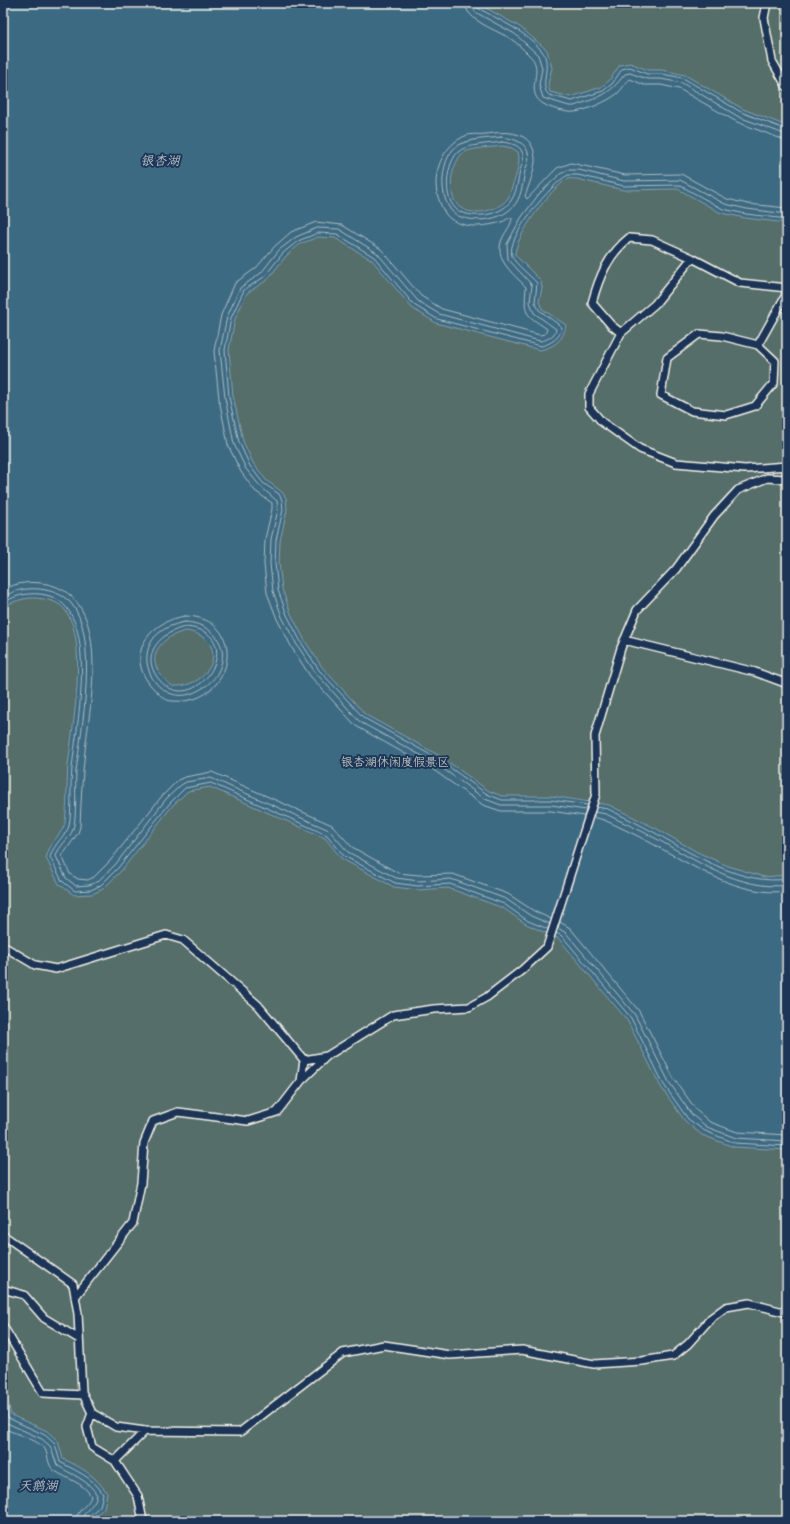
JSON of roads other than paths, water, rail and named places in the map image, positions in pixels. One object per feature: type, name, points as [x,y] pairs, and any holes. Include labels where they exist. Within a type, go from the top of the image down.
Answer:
[{"type":"lane","points":[[763,3],[764,18],[772,61],[787,87]]},
{"type":"lane","points":[[764,18],[767,3]]},
{"type":"lane","points":[[621,333],[611,325],[592,303],[598,282],[615,249],[629,238],[652,240],[692,258],[740,283],[787,288]]},
{"type":"lane","points":[[692,258],[655,304],[621,333],[589,394],[589,407],[602,422],[640,449],[676,463],[745,469],[787,466]]},
{"type":"lane","points":[[758,345],[787,293]]},
{"type":"lane","points":[[699,334],[722,336],[758,345],[775,361],[774,383],[755,406],[726,415],[692,411],[661,394],[667,358],[699,334]]},
{"type":"lane","points":[[75,1297],[133,1224],[141,1183],[144,1143],[152,1121],[178,1112],[248,1121],[277,1112],[300,1081],[326,1056],[393,1015],[434,1008],[469,1007],[488,997],[522,970],[547,947],[596,794],[595,736],[624,640],[637,610],[676,569],[714,516],[738,490],[767,478],[787,479]]},
{"type":"lane","points":[[624,640],[756,672],[785,684],[787,687]]},
{"type":"lane","points":[[3,946],[35,965],[56,969],[166,935],[182,940],[258,1005],[304,1060]]},
{"type":"lane","points":[[304,1060],[326,1056]]},
{"type":"lane","points":[[300,1081],[304,1060]]},
{"type":"lane","points":[[3,1235],[73,1284],[84,1395],[92,1412],[116,1427],[145,1431],[240,1432],[344,1353],[384,1345],[450,1355],[522,1350],[594,1364],[642,1361],[673,1356],[688,1344],[711,1318],[726,1307],[749,1303],[787,1313]]},
{"type":"lane","points":[[3,1289],[24,1295],[44,1318],[79,1339]]},
{"type":"lane","points":[[3,1326],[43,1393],[84,1395]]},
{"type":"lane","points":[[92,1412],[87,1427],[92,1447],[115,1461],[138,1496],[143,1521]]},
{"type":"lane","points":[[115,1461],[145,1431]]},
{"type":"water","name":"银杏湖","points":[[3,3],[477,3],[520,27],[547,50],[552,68],[548,84],[550,92],[571,97],[601,87],[609,81],[620,65],[630,63],[648,70],[662,70],[685,75],[743,109],[787,126],[787,223],[745,218],[721,213],[678,189],[623,190],[577,179],[568,179],[561,184],[544,202],[527,225],[515,255],[541,281],[542,288],[539,302],[542,309],[566,325],[561,339],[550,347],[540,350],[436,323],[412,308],[372,260],[335,238],[318,237],[300,244],[286,256],[267,280],[247,293],[235,319],[229,350],[233,396],[243,441],[253,463],[266,480],[282,492],[286,498],[287,510],[280,541],[279,563],[282,589],[291,614],[305,641],[322,667],[366,715],[440,756],[489,791],[502,796],[551,796],[609,805],[657,829],[697,852],[728,866],[764,877],[787,875],[787,1150],[734,1147],[702,1135],[685,1121],[661,1087],[627,1020],[559,939],[526,924],[503,908],[448,888],[418,890],[394,887],[342,859],[325,838],[210,787],[188,791],[173,805],[121,871],[103,889],[92,894],[74,895],[59,884],[46,858],[52,843],[64,826],[66,816],[68,766],[75,708],[78,663],[76,642],[72,624],[65,610],[58,604],[49,600],[27,598],[3,607]],"holes":[[[502,146],[512,148],[518,152],[519,156],[516,174],[508,198],[499,206],[486,211],[473,212],[466,211],[461,208],[455,201],[451,186],[453,171],[460,157],[467,151]],[[186,631],[200,635],[209,643],[213,652],[212,662],[207,672],[198,680],[186,685],[172,686],[162,676],[156,667],[156,653],[164,641],[178,633]]]},
{"type":"water","name":"天鹅湖","points":[[3,1380],[11,1415],[47,1431],[58,1441],[63,1459],[88,1473],[103,1487],[107,1493],[104,1508],[89,1521],[14,1519],[3,1521]]},
{"type":"park label","name":"银杏湖休闲度假景区","points":[[395,762]]}]
